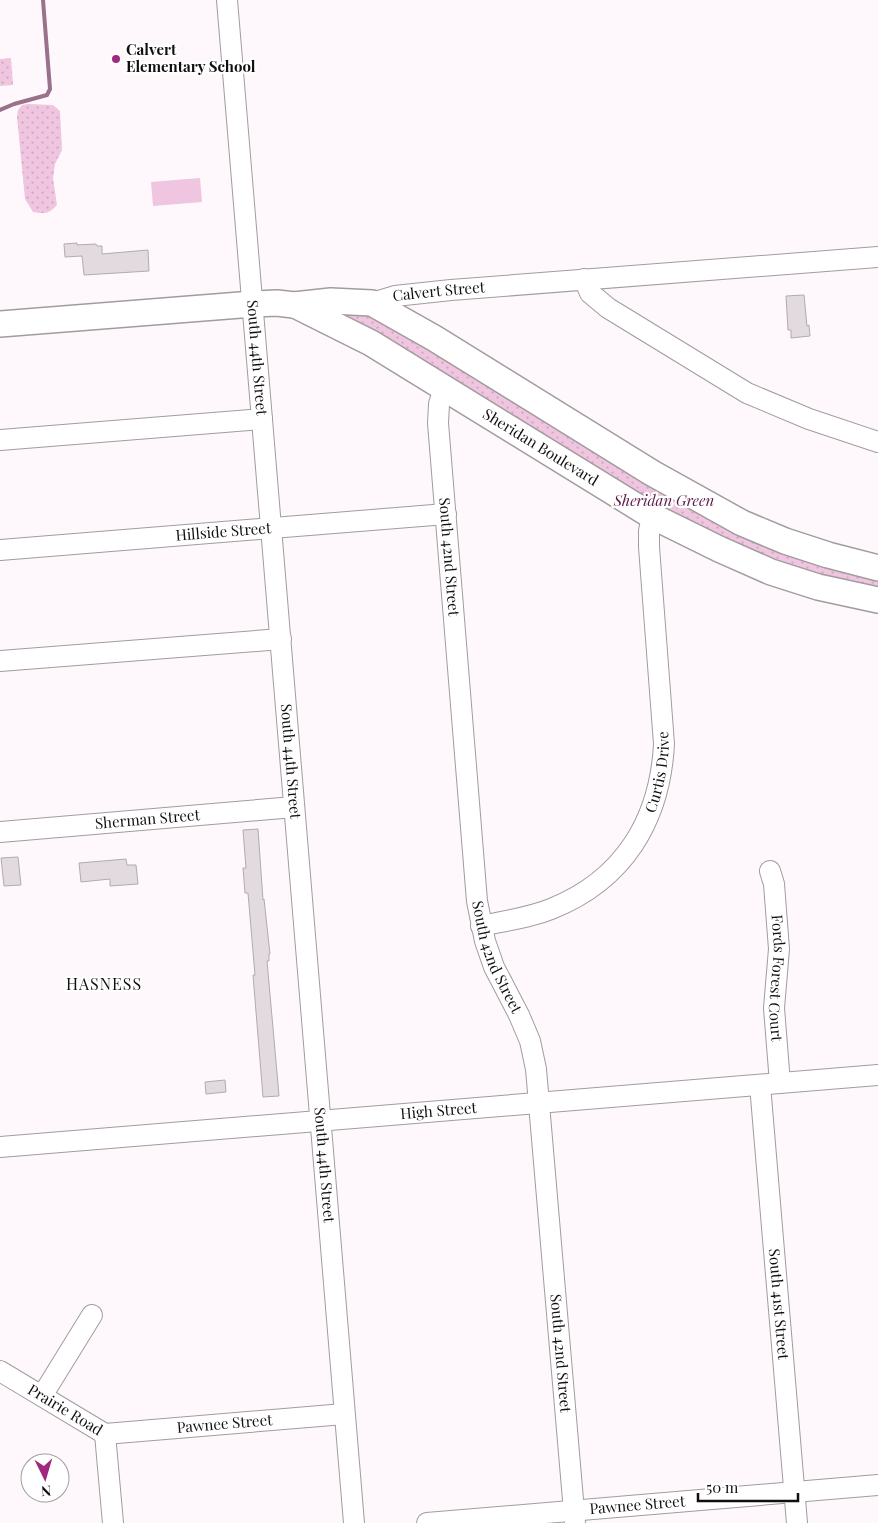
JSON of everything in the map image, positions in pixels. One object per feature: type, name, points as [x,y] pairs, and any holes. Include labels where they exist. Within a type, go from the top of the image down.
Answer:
[{"type":"main road","name":"Calvert Street","points":[[0,324],[253,304],[294,305],[332,301],[372,303]]},
{"type":"main road","points":[[372,303],[434,338],[652,472],[742,523],[785,541],[878,568]]},
{"type":"main road","name":"Sheridan Boulevard","points":[[294,305],[371,343],[652,516],[771,572],[818,587],[878,600]]},
{"type":"street","name":"South 44th Street","points":[[227,0],[354,1523]]},
{"type":"street","name":"Calvert Street","points":[[372,303],[395,296],[584,279],[878,257]]},
{"type":"street","points":[[584,279],[590,293],[608,308],[747,393],[809,419],[878,442]]},
{"type":"street","name":"South 42nd Street","points":[[444,388],[439,404],[438,424],[477,901],[481,926],[494,968],[519,1015],[530,1041],[536,1069],[575,1517]]},
{"type":"street","points":[[0,440],[262,419]]},
{"type":"street","name":"Hillside Street","points":[[0,550],[446,514]]},
{"type":"street","name":"Curtis Drive","points":[[481,926],[551,910],[593,887],[624,857],[650,816],[663,766],[664,744],[649,532],[652,516]]},
{"type":"street","points":[[0,661],[281,639]]},
{"type":"street","name":"Sherman Street","points":[[0,832],[294,807]]},
{"type":"street","name":"Fords Forest Court","points":[[770,871],[774,884],[779,949],[770,1084]]},
{"type":"street","name":"High Street","points":[[0,1147],[878,1075]]},
{"type":"street","name":"South 41st Street","points":[[770,1084],[797,1523]]},
{"type":"street","points":[[42,1396],[92,1315]]},
{"type":"street","name":"Prairie Road","points":[[0,1371],[105,1434],[113,1523]]},
{"type":"street","name":"Pawnee Street","points":[[105,1434],[344,1414]]},
{"type":"street","name":"Pawnee Street","points":[[427,1523],[575,1517],[794,1492],[878,1485]]},
{"type":"green space","points":[[11,58],[13,85],[0,86],[0,59]]},
{"type":"green space","points":[[22,105],[53,105],[60,111],[62,150],[55,164],[53,178],[57,205],[46,213],[33,212],[25,199],[17,117],[18,110]]},
{"type":"green space","points":[[200,178],[202,202],[153,206],[151,182]]},
{"type":"green space","name":"Sheridan Green","points":[[331,301],[355,302],[652,473],[878,568],[878,600],[771,572],[349,332]]},
{"type":"building","points":[[77,243],[77,245],[96,244],[97,246],[102,246],[102,254],[148,250],[149,271],[84,275],[82,256],[65,257],[64,244]]},
{"type":"building","points":[[804,295],[807,326],[809,325],[810,336],[791,338],[791,330],[788,330],[786,296]]},
{"type":"building","points":[[258,829],[263,900],[270,954],[269,961],[267,961],[279,1096],[263,1097],[248,893],[245,893],[243,868],[246,868],[243,830]]},
{"type":"building","points":[[18,857],[21,885],[4,886],[1,858]]},
{"type":"building","points":[[126,859],[127,865],[136,865],[138,884],[110,886],[110,879],[81,882],[79,863]]},
{"type":"building","points":[[225,1080],[226,1092],[206,1094],[205,1082]]},
{"type":"waterway","points":[[0,110],[47,95],[50,89],[43,0]]},
{"type":"place","name":"Calvert Elementary School","points":[[116,59]]},
{"type":"district","name":"HASNESS","points":[[104,984]]}]
